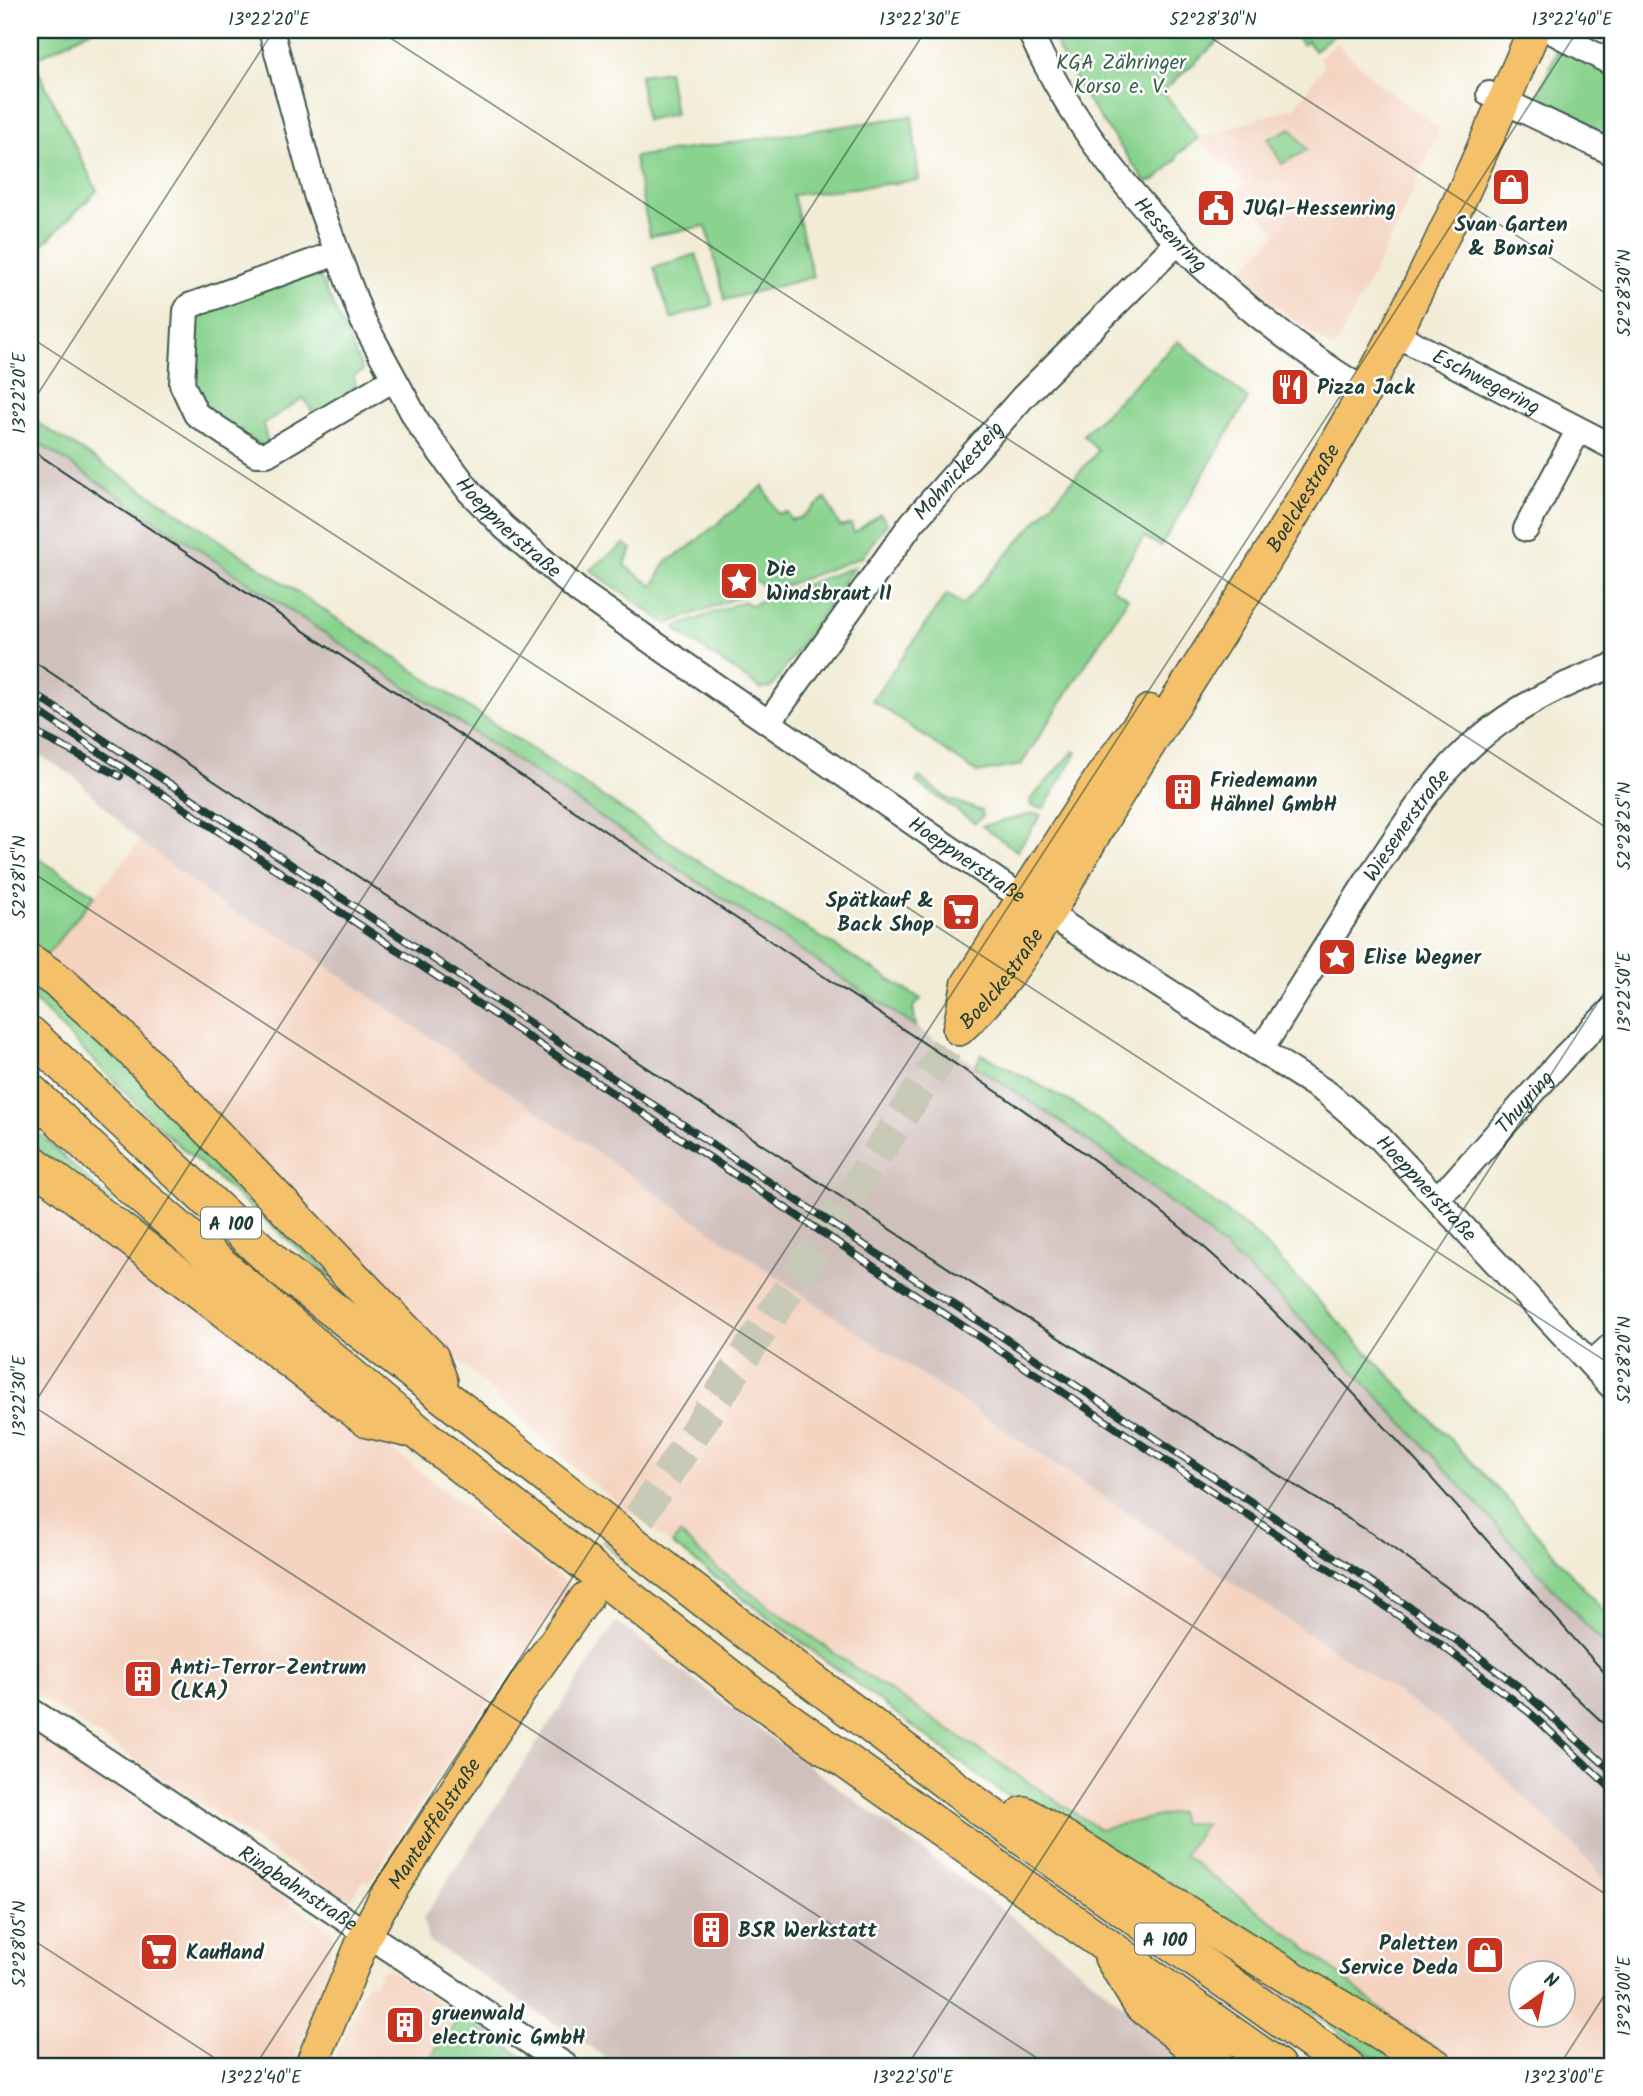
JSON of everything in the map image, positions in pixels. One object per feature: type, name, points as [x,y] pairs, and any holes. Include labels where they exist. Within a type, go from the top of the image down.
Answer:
[{"type":"highway","points":[[30,962],[83,1002],[432,1358],[445,1395]]},
{"type":"highway","name":"A 100","points":[[30,1034],[281,1269],[715,1608],[985,1811],[1346,2066]]},
{"type":"highway","name":"A 100","points":[[30,1091],[132,1188],[418,1432],[751,1694],[1277,2066]]},
{"type":"highway","points":[[30,1161],[368,1420],[418,1432]]},
{"type":"highway","points":[[985,1811],[1025,1815],[1435,2066]]},
{"type":"highway","points":[[1105,1945],[1140,2003],[1217,2066]]},
{"type":"main road","name":"Boelckestraße","points":[[1035,905],[1102,776],[1184,659],[1270,520],[1357,386],[1395,334],[1497,97],[1514,30]]},
{"type":"main road","name":"Boelckestraße","points":[[1357,386],[1443,199],[1534,30]]},
{"type":"main road","name":"Manteuffelstraße","points":[[312,2066],[366,1934],[396,1881],[471,1765],[586,1598]]},
{"type":"street","name":"Hoeppnerstraße","points":[[271,30],[308,169],[363,321],[419,424],[451,468],[503,527],[580,592],[1035,905],[1327,1093],[1380,1138],[1613,1388]]},
{"type":"street","name":"Hessenring","points":[[1029,30],[1058,85],[1117,173],[1178,242],[1254,312],[1357,386]]},
{"type":"street","points":[[1549,30],[1613,64]]},
{"type":"street","points":[[1497,97],[1613,153]]},
{"type":"street","name":"Mohnickesteig","points":[[769,722],[912,523],[1023,397],[1178,242]]},
{"type":"street","points":[[337,253],[189,306],[186,312],[182,384],[196,414],[256,454],[267,454],[394,379]]},
{"type":"street","name":"Eschwegering","points":[[1395,334],[1613,447]]},
{"type":"street","points":[[1526,529],[1578,431]]},
{"type":"street","name":"Wiesenerstraße","points":[[1261,1049],[1404,825],[1449,766],[1490,730],[1527,705],[1575,679],[1613,666]]},
{"type":"street","name":"Thuyring","points":[[1436,1197],[1454,1183],[1565,1056],[1613,1008]]},
{"type":"street","points":[[1591,1364],[1613,1344]]},
{"type":"street","name":"Ringbahnstraße","points":[[30,1710],[566,2066]]},
{"type":"shaded area","points":[[1336,42],[1376,81],[1440,129],[1396,228],[1334,350],[1236,276],[1277,233],[1237,192],[1245,184],[1198,138],[1294,107],[1324,66],[1319,57]]},
{"type":"shaded area","points":[[30,437],[946,1047],[1061,1119],[1141,1178],[1223,1246],[1310,1328],[1397,1417],[1613,1654],[1613,1889],[1577,1849],[1486,1760],[1431,1715],[854,1330],[289,940],[221,905],[140,841],[72,775],[30,749]]},
{"type":"shaded area","points":[[140,841],[221,905],[289,940],[854,1330],[1431,1715],[1486,1760],[1577,1849],[1613,1889],[1613,2066],[1460,2066],[1087,1847],[984,1780],[815,1656],[582,1475],[422,1326],[46,956]]},
{"type":"shaded area","points":[[30,1173],[572,1588],[484,1708],[370,1882],[364,1879],[351,1899],[331,1891],[30,1690]]},
{"type":"shaded area","points":[[616,1622],[1045,1942],[1200,2066],[619,2066],[428,1940],[423,1918]]},
{"type":"shaded area","name":"Kaufland","points":[[30,1729],[331,1930],[334,1940],[327,1961],[333,1964],[292,2066],[30,2066]]},
{"type":"shaded area","points":[[388,1969],[461,2016],[424,2066],[331,2066],[367,1982],[373,1985],[381,1971]]},
{"type":"green space","points":[[30,30],[92,30],[33,60],[97,191],[30,257]]},
{"type":"green space","name":"KGA Zähringer Korso e. V.","points":[[1048,30],[1231,30],[1163,91],[1198,138],[1177,155],[1177,159],[1157,179],[1146,182],[1082,93]]},
{"type":"green space","points":[[1291,30],[1339,30],[1314,51],[1308,41],[1303,45]]},
{"type":"green space","points":[[1560,44],[1613,71],[1613,147],[1534,105]]},
{"type":"green space","points":[[668,71],[675,114],[646,120],[640,75]]},
{"type":"green space","points":[[912,116],[919,180],[793,195],[813,277],[725,300],[706,226],[650,236],[634,157]]},
{"type":"green space","points":[[1291,128],[1307,150],[1282,164],[1268,139]]},
{"type":"green space","points":[[696,254],[713,305],[671,319],[654,268]]},
{"type":"green space","points":[[316,268],[363,371],[354,376],[357,393],[315,417],[304,398],[263,424],[268,444],[264,446],[203,412],[187,383],[194,316]]},
{"type":"green space","points":[[1178,341],[1248,399],[1161,546],[1144,537],[1111,587],[1128,598],[1021,765],[977,773],[872,700],[947,594],[963,605],[1098,451],[1083,435]]},
{"type":"green space","points":[[30,418],[167,505],[715,872],[921,999],[913,1007],[916,1027],[30,437]]},
{"type":"green space","points":[[763,486],[778,514],[787,512],[791,520],[800,518],[826,498],[840,527],[851,524],[854,533],[880,514],[887,523],[862,557],[771,591],[743,572],[730,591],[739,597],[667,624],[590,570],[624,544],[632,549],[624,565],[653,586],[666,562],[689,547]]},
{"type":"green space","points":[[854,567],[772,687],[761,689],[676,630],[676,627],[744,601],[750,605]]},
{"type":"green space","points":[[1074,751],[1077,753],[1044,808],[1031,806],[1030,800]]},
{"type":"green space","points":[[919,777],[948,799],[982,811],[983,816],[975,823],[916,782]]},
{"type":"green space","points":[[1036,813],[1041,815],[1017,851],[982,826]]},
{"type":"green space","points":[[30,853],[95,895],[46,956],[30,946]]},
{"type":"green space","points":[[30,980],[73,1012],[351,1295],[165,1133],[30,996]]},
{"type":"green space","points":[[982,1054],[1069,1101],[1141,1149],[1253,1232],[1505,1497],[1613,1622],[1613,1654],[1423,1444],[1274,1293],[1193,1221],[1133,1173],[975,1066]]},
{"type":"green space","points":[[30,1125],[115,1205],[30,1145]]},
{"type":"green space","points":[[680,1534],[718,1569],[851,1665],[1099,1829],[1178,1812],[1181,1823],[1205,1824],[1184,1855],[1302,1944],[1399,2024],[1463,2066],[1087,1847],[984,1780],[672,1544]]},
{"type":"green space","points":[[1273,1984],[1414,2066],[1385,2066]]},
{"type":"green space","points":[[461,2016],[537,2066],[424,2066]]},
{"type":"tunnel","points":[[587,1597],[959,1029]]},
{"type":"tram line","points":[[30,449],[996,1091],[1149,1201],[1235,1275],[1334,1372],[1613,1682]]},
{"type":"tram line","points":[[30,659],[974,1285],[1376,1536],[1473,1606],[1520,1645],[1613,1732]]},
{"type":"railway","points":[[30,691],[1432,1622],[1519,1687],[1613,1772]]},
{"type":"railway","points":[[30,706],[1431,1637],[1529,1712],[1613,1790]]},
{"type":"railway","points":[[30,730],[120,776]]},
{"type":"place","name":"Svan Garten & Bonsai","points":[[1511,187]]},
{"type":"place","name":"JUGI-Hessenring","points":[[1216,208]]},
{"type":"place","name":"Pizza Jack","points":[[1290,387]]},
{"type":"place","name":"Die Windsbraut II","points":[[739,581]]},
{"type":"place","name":"Friedemann Hähnel GmbH","points":[[1183,792]]},
{"type":"place","name":"Spätkauf & Back Shop","points":[[961,912]]},
{"type":"place","name":"Elise Wegner","points":[[1337,957]]},
{"type":"place","name":"Anti-Terror-Zentrum (LKA)","points":[[143,1679]]},
{"type":"place","name":"BSR Werkstatt","points":[[711,1930]]},
{"type":"place","name":"Kaufland","points":[[159,1952]]},
{"type":"place","name":"Paletten Service Deda","points":[[1485,1955]]},
{"type":"place","name":"gruenwald electronic GmbH","points":[[405,2025]]}]
